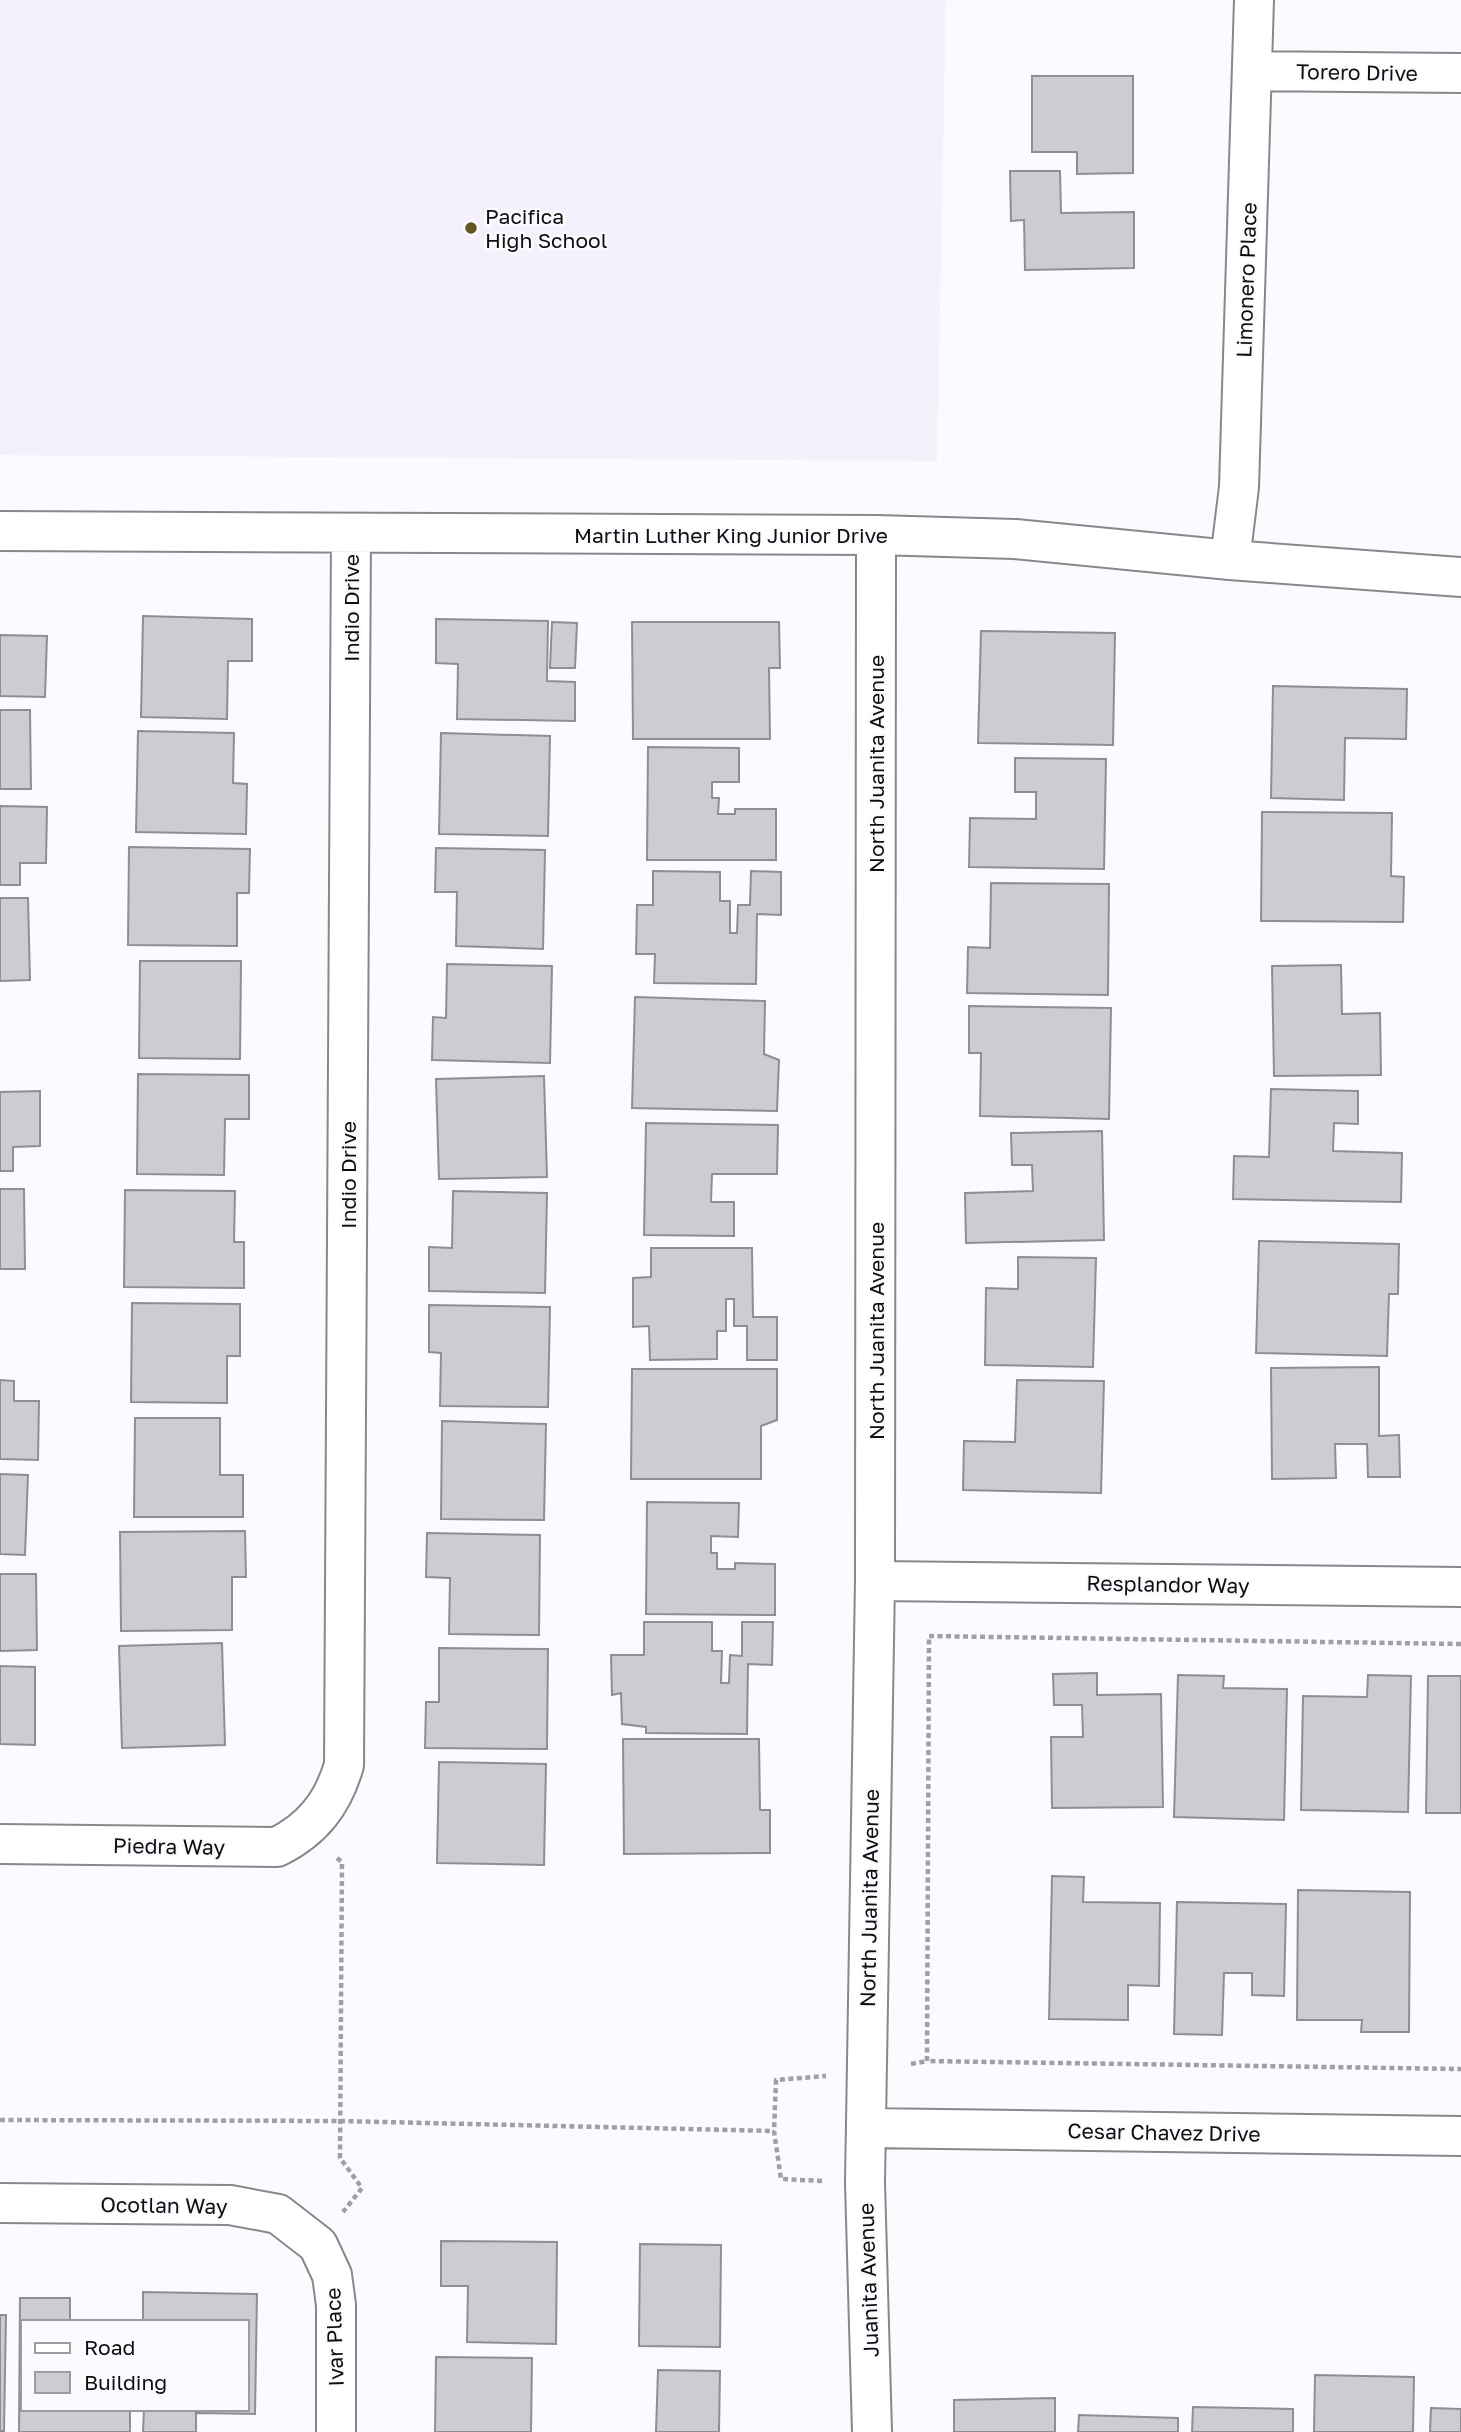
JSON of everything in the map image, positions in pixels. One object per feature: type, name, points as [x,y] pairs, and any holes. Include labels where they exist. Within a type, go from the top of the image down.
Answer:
[{"type":"street","name":"Limonero Place","points":[[1230,560],[1239,487],[1254,71],[1254,0]]},
{"type":"street","name":"Torero Drive","points":[[1254,71],[1461,73]]},
{"type":"street","name":"Martin Luther King Junior Drive","points":[[0,531],[1015,538],[1230,560],[1461,577]]},
{"type":"street","name":"Indio Drive","points":[[315,1820],[338,1785],[344,1765],[345,1734],[351,535]]},
{"type":"street","name":"North Juanita Avenue","points":[[867,2127],[875,1581],[876,535]]},
{"type":"street","name":"Resplandor Way","points":[[875,1581],[1461,1587]]},
{"type":"street","name":"Piedra Way","points":[[0,1844],[277,1847],[298,1837],[315,1820]]},
{"type":"street","name":"Cesar Chavez Drive","points":[[867,2127],[1461,2136]]},
{"type":"street","name":"Juanita Avenue","points":[[867,2127],[865,2183],[872,2432]]},
{"type":"street","name":"Ocotlan Way","points":[[0,2203],[230,2204],[278,2214],[318,2245]]},
{"type":"street","name":"Ivar Place","points":[[318,2245],[332,2275],[336,2305],[336,2432]]},
{"type":"path","points":[[1461,1644],[929,1636],[927,2047],[927,2061],[1461,2069]]},
{"type":"path","points":[[315,1820],[342,1863],[340,2158],[362,2188],[318,2245]]},
{"type":"path","points":[[865,2183],[781,2179],[774,2131],[776,2080],[866,2073]]},
{"type":"path","points":[[0,2120],[340,2122],[774,2131]]},
{"type":"shaded area","name":"Pacifica High School","points":[[0,0],[946,0],[937,461],[0,455]]},
{"type":"building","points":[[1032,76],[1133,76],[1133,173],[1077,174],[1077,152],[1032,152]]},
{"type":"building","points":[[1010,171],[1060,171],[1061,213],[1134,212],[1134,268],[1025,270],[1024,220],[1011,221]]},
{"type":"building","points":[[143,616],[252,619],[252,661],[228,661],[227,719],[141,717]]},
{"type":"building","points":[[436,619],[548,621],[547,681],[575,682],[575,721],[457,719],[458,664],[436,663]]},
{"type":"building","points":[[552,622],[577,623],[575,668],[550,668]]},
{"type":"building","points":[[632,622],[779,622],[780,668],[769,668],[770,739],[633,739]]},
{"type":"building","points":[[981,631],[1115,633],[1113,745],[978,743]]},
{"type":"building","points":[[0,635],[47,636],[45,697],[0,696]]},
{"type":"building","points":[[1273,686],[1407,689],[1406,739],[1345,738],[1344,800],[1271,798]]},
{"type":"building","points":[[0,710],[30,710],[31,789],[0,789]]},
{"type":"building","points":[[138,731],[234,733],[233,783],[247,784],[246,834],[136,832]]},
{"type":"building","points":[[441,733],[550,736],[548,836],[439,834]]},
{"type":"building","points":[[648,747],[739,748],[739,782],[712,782],[712,798],[719,798],[718,814],[735,814],[735,809],[776,809],[776,860],[647,860]]},
{"type":"building","points":[[1015,758],[1106,759],[1104,869],[969,867],[970,818],[1036,819],[1036,792],[1015,792]]},
{"type":"building","points":[[0,806],[47,807],[46,863],[20,863],[20,885],[0,885]]},
{"type":"building","points":[[1262,812],[1392,813],[1391,876],[1404,877],[1403,922],[1261,921]]},
{"type":"building","points":[[129,847],[250,849],[249,893],[237,893],[237,946],[128,945]]},
{"type":"building","points":[[436,848],[545,850],[543,949],[456,946],[457,892],[435,892]]},
{"type":"building","points":[[653,871],[720,872],[720,901],[730,901],[730,933],[737,933],[738,905],[750,905],[751,871],[781,872],[781,915],[757,914],[756,984],[654,983],[655,954],[636,954],[637,905],[653,905]]},
{"type":"building","points":[[991,883],[1109,884],[1108,995],[967,993],[968,947],[990,948]]},
{"type":"building","points":[[0,898],[28,898],[30,980],[0,981]]},
{"type":"building","points":[[140,961],[241,961],[240,1059],[139,1058]]},
{"type":"building","points":[[447,964],[552,966],[550,1063],[432,1060],[433,1017],[446,1018]]},
{"type":"building","points":[[1341,965],[1342,1014],[1380,1013],[1381,1075],[1274,1076],[1272,966]]},
{"type":"building","points":[[635,997],[765,1001],[764,1054],[779,1060],[777,1111],[632,1108]]},
{"type":"building","points":[[969,1006],[1111,1008],[1109,1119],[980,1116],[981,1053],[969,1053]]},
{"type":"building","points":[[138,1074],[249,1075],[249,1119],[225,1119],[224,1175],[137,1174]]},
{"type":"building","points":[[544,1076],[547,1177],[439,1179],[436,1079]]},
{"type":"building","points":[[1271,1089],[1358,1091],[1358,1124],[1334,1123],[1333,1151],[1402,1153],[1401,1202],[1233,1199],[1234,1156],[1269,1157]]},
{"type":"building","points":[[40,1091],[40,1146],[13,1147],[13,1171],[0,1171],[0,1092]]},
{"type":"building","points":[[646,1123],[778,1125],[777,1174],[712,1174],[711,1202],[734,1202],[734,1236],[644,1235]]},
{"type":"building","points":[[1102,1131],[1104,1240],[966,1243],[965,1193],[1033,1191],[1032,1165],[1012,1165],[1011,1133]]},
{"type":"building","points":[[0,1189],[24,1189],[25,1269],[0,1269]]},
{"type":"building","points":[[125,1190],[235,1191],[234,1242],[244,1242],[244,1288],[124,1287]]},
{"type":"building","points":[[453,1191],[547,1193],[545,1293],[429,1291],[429,1247],[452,1248]]},
{"type":"building","points":[[1259,1241],[1399,1244],[1398,1294],[1389,1294],[1387,1356],[1256,1353]]},
{"type":"building","points":[[651,1248],[752,1248],[753,1317],[777,1317],[777,1360],[747,1360],[747,1326],[734,1326],[734,1299],[726,1299],[726,1331],[717,1331],[717,1359],[650,1360],[649,1326],[633,1327],[633,1278],[651,1277]]},
{"type":"building","points":[[1018,1257],[1096,1258],[1093,1367],[985,1365],[986,1288],[1018,1289]]},
{"type":"building","points":[[132,1303],[240,1304],[240,1356],[227,1356],[227,1403],[131,1402]]},
{"type":"building","points":[[429,1305],[550,1307],[548,1407],[440,1406],[441,1353],[429,1352]]},
{"type":"building","points":[[1379,1367],[1379,1436],[1399,1435],[1400,1477],[1368,1477],[1367,1444],[1335,1444],[1336,1478],[1272,1479],[1271,1368]]},
{"type":"building","points":[[632,1369],[777,1369],[777,1420],[761,1426],[761,1479],[631,1479]]},
{"type":"building","points":[[0,1380],[14,1381],[14,1401],[39,1401],[38,1460],[0,1459]]},
{"type":"building","points":[[1017,1380],[1104,1381],[1101,1493],[963,1490],[964,1441],[1015,1442]]},
{"type":"building","points":[[135,1418],[220,1418],[220,1475],[243,1475],[243,1517],[134,1517]]},
{"type":"building","points":[[442,1421],[546,1424],[544,1520],[441,1519]]},
{"type":"building","points":[[0,1474],[28,1475],[25,1555],[0,1554]]},
{"type":"building","points":[[647,1502],[739,1503],[738,1537],[711,1536],[711,1553],[717,1553],[717,1569],[735,1569],[735,1563],[775,1564],[775,1615],[646,1614]]},
{"type":"building","points":[[245,1531],[246,1577],[232,1577],[232,1630],[121,1631],[120,1532]]},
{"type":"building","points":[[427,1533],[540,1535],[539,1635],[449,1634],[450,1578],[426,1577]]},
{"type":"building","points":[[0,1574],[36,1574],[37,1650],[0,1651]]},
{"type":"building","points":[[644,1622],[712,1622],[712,1651],[722,1651],[721,1683],[729,1683],[730,1655],[742,1656],[742,1622],[773,1622],[772,1665],[748,1664],[747,1734],[646,1733],[646,1727],[622,1724],[621,1693],[612,1695],[611,1655],[644,1655]]},
{"type":"building","points":[[222,1643],[225,1745],[122,1748],[119,1646]]},
{"type":"building","points":[[439,1648],[548,1649],[547,1749],[425,1748],[426,1702],[439,1702]]},
{"type":"building","points":[[0,1666],[35,1667],[35,1745],[0,1744]]},
{"type":"building","points":[[1097,1673],[1097,1695],[1161,1694],[1163,1807],[1052,1808],[1051,1737],[1083,1737],[1082,1705],[1054,1705],[1053,1674]]},
{"type":"building","points":[[1178,1675],[1224,1676],[1223,1688],[1287,1689],[1284,1820],[1174,1817]]},
{"type":"building","points":[[1368,1675],[1411,1676],[1408,1812],[1301,1810],[1303,1696],[1367,1697]]},
{"type":"building","points":[[1428,1676],[1461,1676],[1461,1813],[1426,1813]]},
{"type":"building","points":[[623,1739],[759,1739],[760,1810],[770,1810],[770,1853],[624,1854]]},
{"type":"building","points":[[439,1762],[546,1764],[544,1865],[437,1863]]},
{"type":"building","points":[[1052,1876],[1084,1877],[1083,1902],[1160,1903],[1159,1986],[1128,1985],[1128,2020],[1049,2019]]},
{"type":"building","points":[[1298,1890],[1410,1892],[1409,2032],[1361,2032],[1362,2020],[1297,2020]]},
{"type":"building","points":[[1177,1902],[1286,1904],[1284,1996],[1252,1995],[1252,1973],[1224,1973],[1222,2035],[1174,2034]]},
{"type":"building","points":[[441,2241],[557,2242],[556,2344],[467,2342],[468,2286],[441,2286]]},
{"type":"building","points":[[640,2244],[721,2245],[720,2347],[639,2346]]},
{"type":"building","points":[[143,2292],[257,2294],[255,2414],[196,2413],[196,2432],[143,2432],[144,2411],[248,2411],[248,2320],[143,2320]]},
{"type":"building","points":[[20,2298],[70,2298],[70,2320],[21,2320],[21,2411],[130,2411],[130,2432],[19,2432]]},
{"type":"building","points":[[0,2315],[6,2315],[4,2431],[0,2431]]},
{"type":"building","points":[[436,2357],[532,2358],[531,2432],[435,2432]]},
{"type":"building","points":[[658,2370],[720,2371],[719,2432],[656,2432]]},
{"type":"building","points":[[1315,2375],[1414,2377],[1413,2432],[1314,2432]]},
{"type":"building","points":[[1055,2398],[1055,2432],[954,2432],[954,2400]]},
{"type":"building","points":[[1193,2407],[1293,2409],[1293,2432],[1192,2432]]},
{"type":"building","points":[[1431,2408],[1461,2409],[1461,2432],[1430,2432]]},
{"type":"building","points":[[1079,2415],[1178,2418],[1178,2432],[1078,2432]]},
{"type":"place","name":"Pacifica High School","points":[[471,228]]}]
